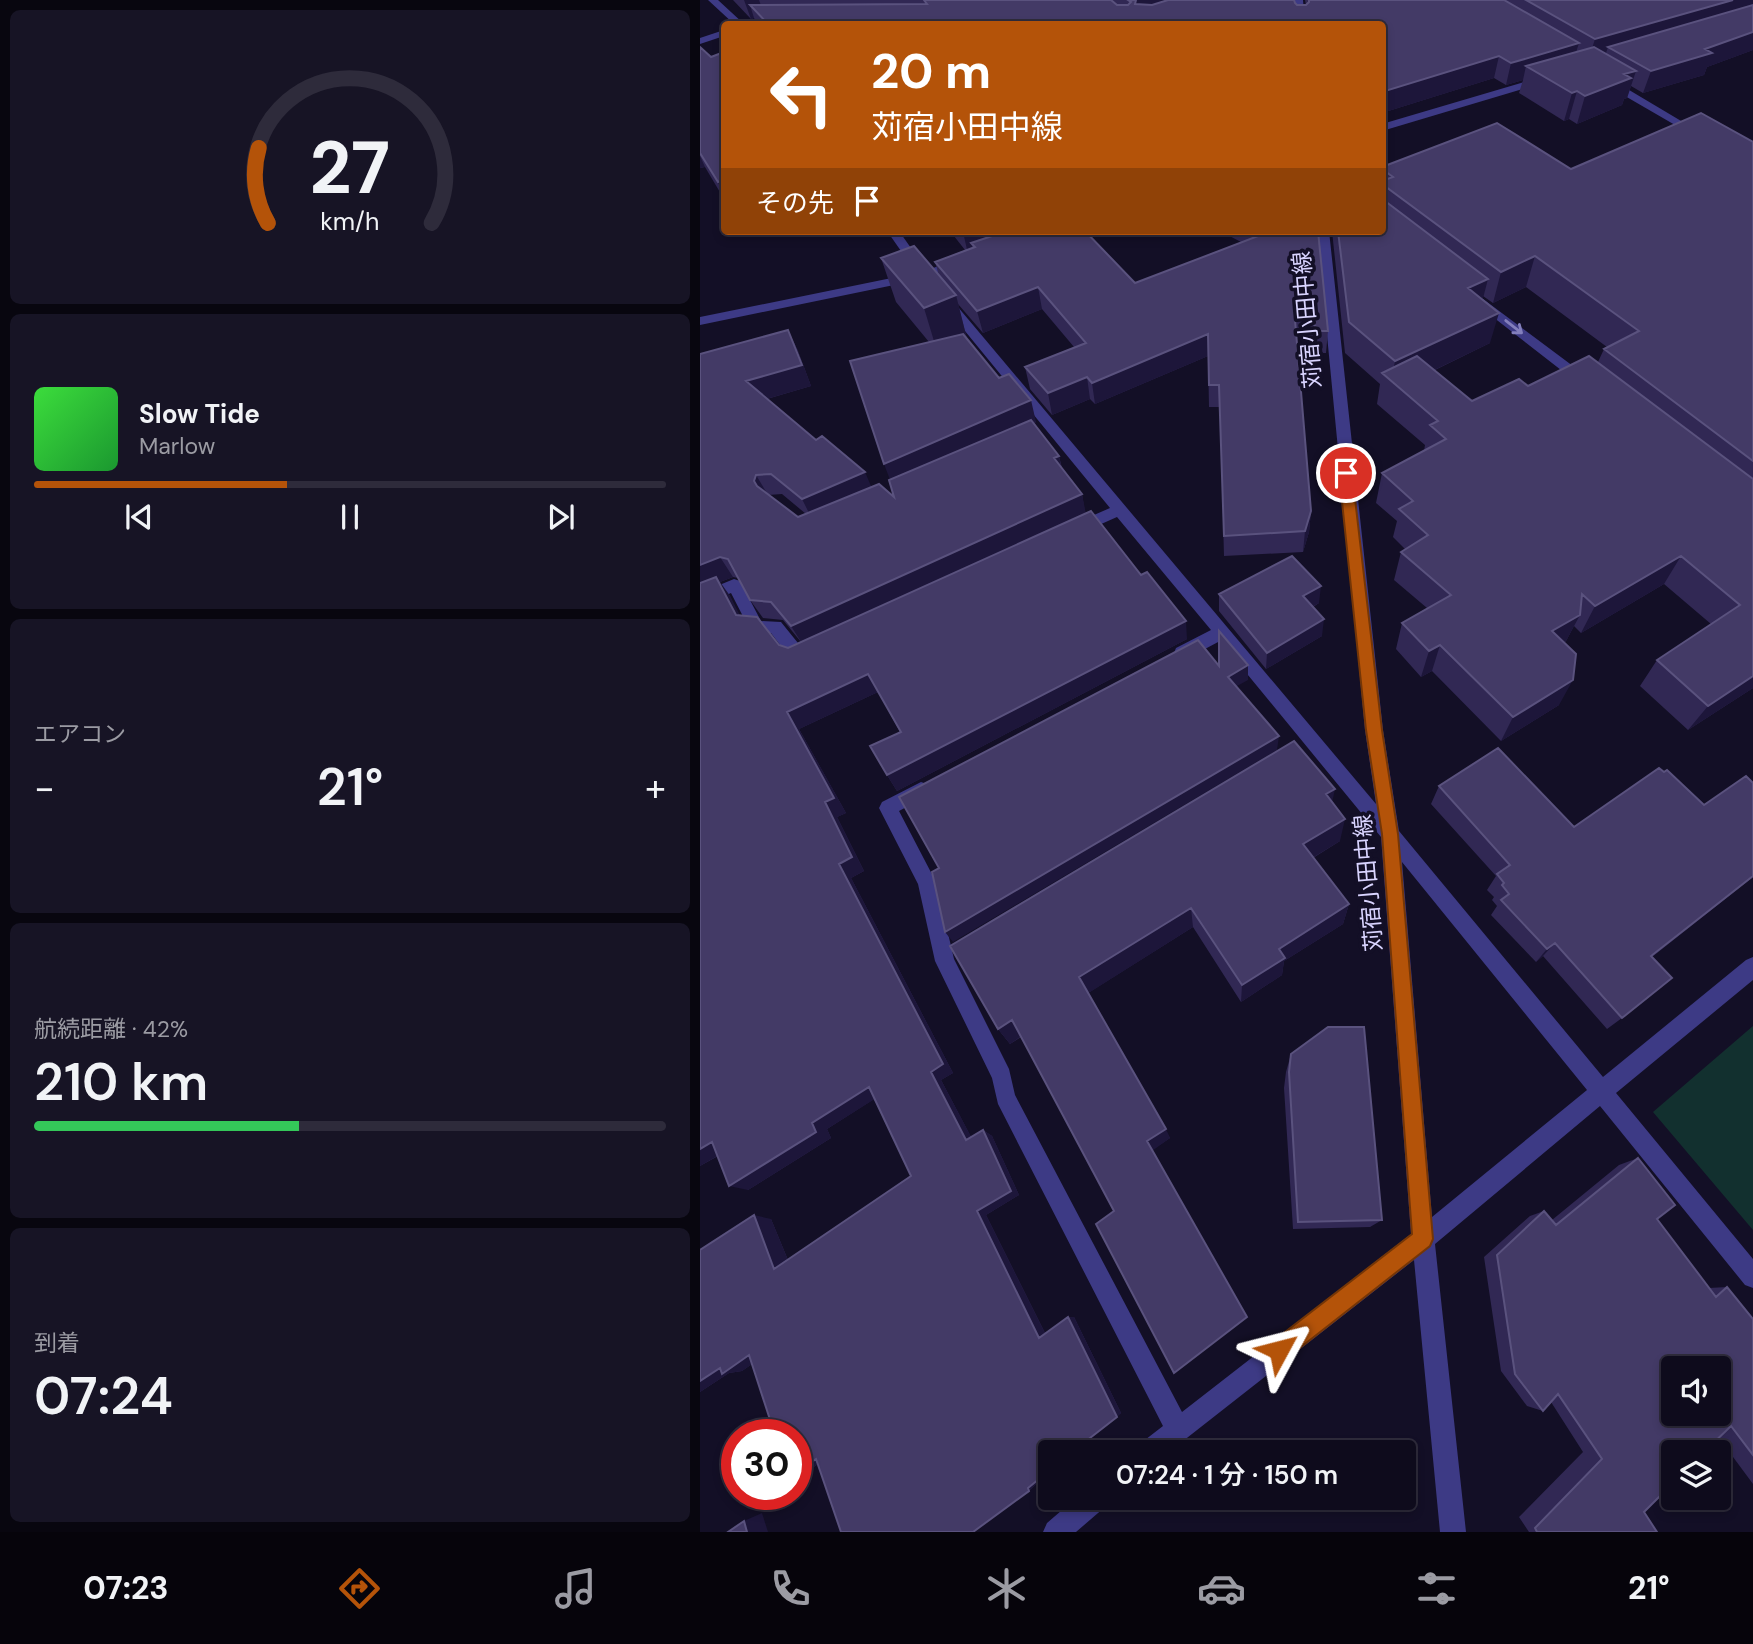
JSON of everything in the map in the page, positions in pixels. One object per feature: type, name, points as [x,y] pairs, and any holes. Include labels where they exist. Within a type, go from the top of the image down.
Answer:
[{"type":"street","points":[[713,0],[736,21]]},
{"type":"street","points":[[1298,0],[1301,21]]},
{"type":"street","points":[[700,41],[721,34]]},
{"type":"street","points":[[1386,127],[1557,75]]},
{"type":"street","points":[[1602,78],[1706,138]]},
{"type":"street","points":[[896,235],[1044,429],[1121,509],[1222,632],[1307,745],[1390,834],[1753,1277]]},
{"type":"street","name":"苅宿小田中線","points":[[1323,235],[1368,677],[1390,834],[1423,1239],[1453,1532]]},
{"type":"street","points":[[700,321],[932,285],[975,259]]},
{"type":"street","points":[[1469,292],[1599,393]]},
{"type":"street","points":[[1059,537],[1121,509]]},
{"type":"street","points":[[700,600],[734,585],[757,628],[775,626],[799,657],[824,646]]},
{"type":"street","points":[[1160,664],[1222,632]]},
{"type":"street","points":[[937,782],[888,808],[927,882],[951,958],[1002,1076],[1004,1097],[1178,1429]]},
{"type":"street","points":[[1165,1440],[1423,1239],[1753,967]]},
{"type":"street","points":[[1056,1532],[1082,1510]]},
{"type":"green space","points":[[1753,1026],[1753,1230],[1653,1112]]},
{"type":"building","points":[[924,0],[1111,0],[1117,5],[1128,5],[1131,2],[1128,0],[1136,0],[1135,4],[1152,5],[1168,0],[1294,0],[1297,5],[1306,5],[1309,0],[1504,0],[1579,43],[1511,63],[1499,56],[1386,91],[1386,21],[765,21],[750,5],[927,4]]},
{"type":"building","points":[[1526,0],[1733,0],[1595,39]]},
{"type":"building","points":[[1753,5],[1753,32],[1705,49],[1712,53],[1651,71],[1608,47]]},
{"type":"building","points":[[700,47],[711,57],[721,53],[721,181],[718,182],[700,153]]},
{"type":"building","points":[[1594,47],[1636,71],[1624,74],[1631,78],[1585,96],[1577,91],[1572,93],[1526,66]]},
{"type":"building","points":[[1701,113],[1753,142],[1753,461],[1604,349],[1639,331],[1535,256],[1501,272],[1386,187],[1386,180],[1393,177],[1386,172],[1386,165],[1497,123],[1571,169]]},
{"type":"building","points":[[1386,202],[1488,279],[1468,288],[1499,313],[1395,361],[1349,322],[1338,235],[1386,235]]},
{"type":"building","points":[[995,235],[1089,235],[1135,283],[1261,235],[1318,235],[1328,331],[1321,331],[1294,308],[1311,511],[1305,531],[1224,536],[1219,385],[1209,385],[1208,334],[1092,383],[1087,377],[1048,393],[1025,367],[1086,343],[1038,287],[977,311],[935,262],[975,247],[971,243]]},
{"type":"building","points":[[914,246],[956,295],[924,308],[881,258]]},
{"type":"building","points":[[788,330],[802,365],[746,381],[816,440],[822,436],[865,472],[802,499],[771,474],[756,475],[754,481],[757,486],[798,517],[879,484],[894,497],[889,480],[1031,420],[1059,456],[1054,458],[1082,494],[791,626],[771,602],[750,600],[728,559],[720,557],[700,565],[700,354]]},
{"type":"building","points":[[963,334],[999,378],[1009,374],[1031,400],[884,464],[850,361]]},
{"type":"building","points":[[1417,356],[1472,401],[1519,379],[1528,386],[1589,356],[1753,479],[1753,676],[1708,706],[1657,660],[1740,605],[1681,556],[1595,606],[1582,594],[1580,615],[1552,631],[1576,654],[1573,680],[1513,717],[1440,645],[1429,651],[1402,623],[1451,595],[1401,552],[1428,535],[1399,509],[1413,501],[1382,473],[1446,439],[1430,425],[1438,421],[1382,373]]},
{"type":"building","points":[[1091,511],[1141,575],[1147,572],[1186,621],[887,775],[870,746],[901,732],[868,674],[787,712],[834,798],[825,802],[852,857],[839,864],[943,1064],[931,1072],[966,1140],[983,1130],[1011,1191],[977,1211],[1039,1338],[1068,1317],[1117,1417],[1087,1440],[1038,1440],[1038,1480],[1028,1488],[1029,1491],[973,1532],[841,1532],[816,1459],[812,1462],[812,1419],[770,1419],[749,1355],[722,1374],[720,1368],[700,1381],[700,1250],[754,1215],[774,1269],[911,1176],[869,1087],[812,1123],[816,1132],[729,1186],[712,1142],[700,1149],[700,583],[716,577],[736,615],[757,617],[779,645],[788,648]]},
{"type":"building","points":[[1292,556],[1321,586],[1303,596],[1324,619],[1267,653],[1219,594]]},
{"type":"building","points":[[1219,631],[1248,665],[1228,677],[1279,736],[945,932],[932,872],[939,868],[899,797],[1198,640],[1219,666]]},
{"type":"building","points":[[1294,741],[1335,789],[1326,794],[1345,819],[1303,844],[1349,904],[1279,949],[1285,958],[1242,985],[1191,908],[1079,977],[1166,1129],[1147,1141],[1247,1317],[1174,1373],[1096,1224],[1114,1211],[1012,1020],[998,1029],[950,946]]},
{"type":"building","points":[[1498,748],[1574,827],[1659,768],[1664,772],[1667,770],[1704,805],[1746,776],[1753,783],[1753,876],[1651,956],[1672,978],[1622,1018],[1555,943],[1547,949],[1501,900],[1509,894],[1497,874],[1510,865],[1439,786]]},
{"type":"building","points":[[1328,1027],[1364,1027],[1382,1220],[1298,1222],[1289,1072],[1291,1054]]},
{"type":"building","points":[[1638,1158],[1675,1205],[1657,1219],[1716,1297],[1727,1287],[1753,1319],[1753,1455],[1731,1426],[1716,1440],[1661,1440],[1661,1495],[1644,1512],[1657,1532],[1537,1532],[1535,1528],[1602,1459],[1558,1394],[1543,1411],[1515,1374],[1497,1255],[1544,1211],[1556,1225]]},
{"type":"building","points":[[744,1521],[747,1532],[728,1532]]},
{"type":"route","points":[[1279,1350],[1423,1239],[1390,834],[1374,730],[1346,473]]}]
